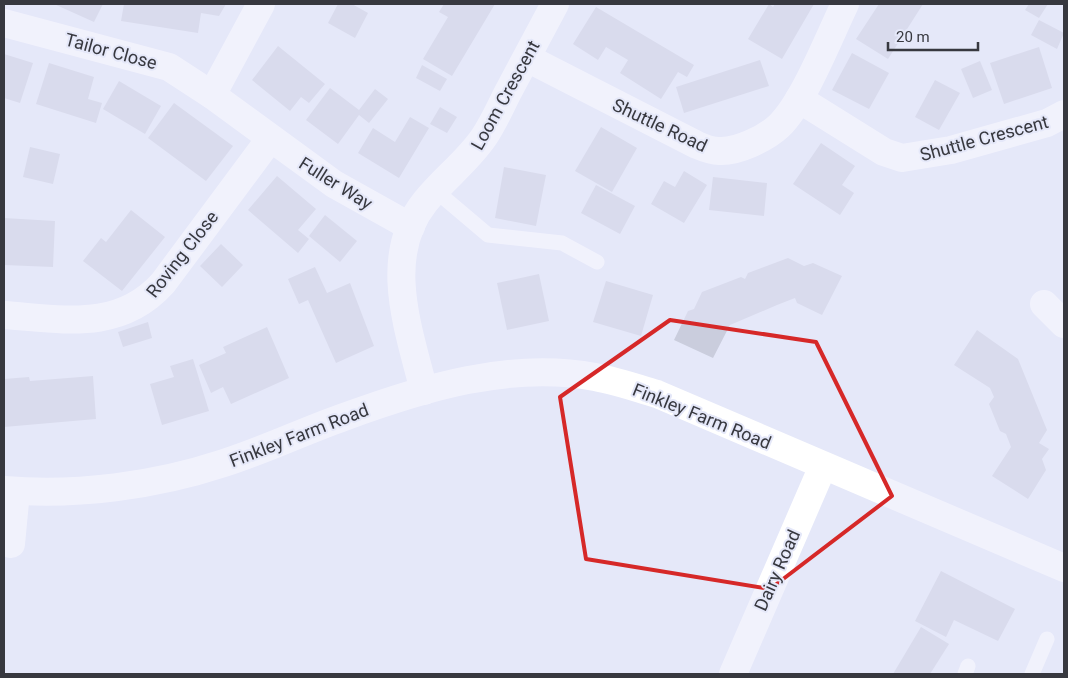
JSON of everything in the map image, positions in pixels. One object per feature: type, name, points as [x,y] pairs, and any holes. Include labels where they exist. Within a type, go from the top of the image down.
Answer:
[{"type":"street","points":[[212,95],[261,4]]},
{"type":"street","name":"Loom Crescent","points":[[411,227],[425,201],[461,166],[485,136],[555,4]]},
{"type":"street","name":"Shuttle Road","points":[[527,58],[674,135],[715,150],[732,150],[773,130],[780,124],[799,99],[845,4]]},
{"type":"street","name":"Tailor Close","points":[[4,23],[168,67],[212,95]]},
{"type":"street","name":"Fuller Way","points":[[212,95],[334,184],[411,227]]},
{"type":"street","name":"Shuttle Crescent","points":[[799,99],[884,152],[902,158],[951,150],[1040,125],[1064,114]]},
{"type":"street","name":"Roving Close","points":[[4,315],[94,320],[118,314],[137,306],[152,295],[163,283],[270,139]]},
{"type":"street","points":[[411,227],[403,248],[401,281],[403,304],[424,391]]},
{"type":"street","points":[[1044,304],[1064,324]]},
{"type":"street","name":"Finkley Farm Road","points":[[10,490],[92,489],[184,475],[266,449],[343,417],[424,391],[483,378],[516,374],[562,373],[595,377],[665,397],[1064,568]]},
{"type":"street","name":"Dairy Road","points":[[732,674],[823,466]]},
{"type":"street","points":[[10,490],[11,544]]},
{"type":"lane","points":[[436,191],[488,235],[562,243],[597,262]]},
{"type":"lane","points":[[1032,674],[1047,639]]},
{"type":"highlighted area","points":[[670,320],[816,342],[892,496],[770,589],[586,559],[560,397]]},
{"type":"building","points":[[54,4],[103,4],[94,22]]},
{"type":"building","points":[[124,4],[226,4],[219,16],[201,13],[198,33],[121,21]]},
{"type":"building","points":[[338,4],[352,4],[368,13],[355,38],[328,23]]},
{"type":"building","points":[[444,4],[495,4],[452,76],[423,59],[448,17],[439,12]]},
{"type":"building","points":[[769,4],[773,7],[775,4],[814,4],[782,59],[748,39]]},
{"type":"building","points":[[879,4],[923,4],[888,59],[856,39]]},
{"type":"building","points":[[1029,4],[1048,4],[1039,18],[1025,10]]},
{"type":"building","points":[[596,7],[694,65],[687,77],[678,72],[661,99],[620,73],[628,60],[606,47],[598,60],[573,44]]},
{"type":"building","points":[[1039,20],[1064,33],[1057,49],[1031,35]]},
{"type":"building","points":[[278,46],[325,84],[309,103],[301,97],[290,111],[252,80]]},
{"type":"building","points":[[1039,47],[1052,88],[1004,104],[990,63]]},
{"type":"building","points":[[852,53],[889,73],[869,109],[832,90]]},
{"type":"building","points":[[4,54],[33,63],[20,103],[4,98]]},
{"type":"building","points":[[760,60],[769,86],[684,113],[676,87]]},
{"type":"building","points":[[980,61],[992,90],[973,98],[961,69]]},
{"type":"building","points":[[49,63],[94,77],[88,99],[102,103],[96,123],[36,104]]},
{"type":"building","points":[[422,65],[447,79],[440,91],[416,78]]},
{"type":"building","points":[[935,80],[960,93],[939,130],[915,117]]},
{"type":"building","points":[[119,81],[161,106],[145,134],[103,109]]},
{"type":"building","points":[[330,88],[359,110],[375,89],[388,99],[369,123],[359,115],[338,144],[306,120]]},
{"type":"building","points":[[174,103],[233,146],[206,181],[148,138]]},
{"type":"building","points":[[440,107],[457,117],[447,133],[430,124]]},
{"type":"building","points":[[410,117],[429,128],[399,178],[358,153],[373,128],[395,142]]},
{"type":"building","points":[[601,127],[637,148],[612,192],[575,171]]},
{"type":"building","points":[[821,143],[855,166],[842,185],[854,193],[840,215],[793,184]]},
{"type":"building","points":[[30,147],[60,154],[53,184],[23,177]]},
{"type":"building","points":[[504,167],[546,175],[536,226],[495,218]]},
{"type":"building","points":[[684,171],[707,185],[684,223],[651,204],[664,181],[675,187]]},
{"type":"building","points":[[277,176],[316,209],[298,230],[309,239],[298,253],[248,210]]},
{"type":"building","points":[[713,177],[767,183],[764,216],[709,210]]},
{"type":"building","points":[[596,185],[635,206],[620,234],[581,213]]},
{"type":"building","points":[[131,210],[165,237],[122,291],[83,261],[101,238],[106,242]]},
{"type":"building","points":[[325,215],[357,241],[340,262],[309,236]]},
{"type":"building","points":[[4,218],[55,221],[53,267],[4,265]]},
{"type":"building","points":[[221,244],[243,265],[222,287],[200,266]]},
{"type":"building","points":[[788,258],[804,266],[813,263],[842,276],[822,315],[797,303],[795,298],[777,305],[730,325],[713,358],[674,340],[688,311],[694,309],[702,292],[741,277],[745,279],[748,273]]},
{"type":"building","points":[[315,267],[327,293],[350,283],[374,346],[336,363],[308,300],[299,304],[288,279]]},
{"type":"building","points":[[539,274],[549,321],[507,330],[497,283]]},
{"type":"building","points":[[606,281],[653,295],[641,336],[593,322]]},
{"type":"building","points":[[148,322],[152,338],[123,347],[118,332]]},
{"type":"building","points":[[267,327],[289,378],[231,404],[223,387],[211,393],[199,365],[226,353],[223,347]]},
{"type":"building","points":[[977,330],[1018,359],[1047,430],[1039,443],[1049,449],[1042,459],[1046,470],[1028,499],[992,476],[1011,447],[1006,434],[1000,431],[989,404],[994,397],[990,388],[954,365]]},
{"type":"building","points":[[193,359],[209,411],[162,425],[150,384],[174,377],[170,366]]},
{"type":"building","points":[[93,376],[96,419],[4,427],[4,379],[29,377],[30,381]]},
{"type":"building","points":[[941,571],[1015,609],[998,641],[954,620],[946,637],[915,621]]},
{"type":"building","points":[[921,627],[949,644],[930,674],[893,674]]}]
